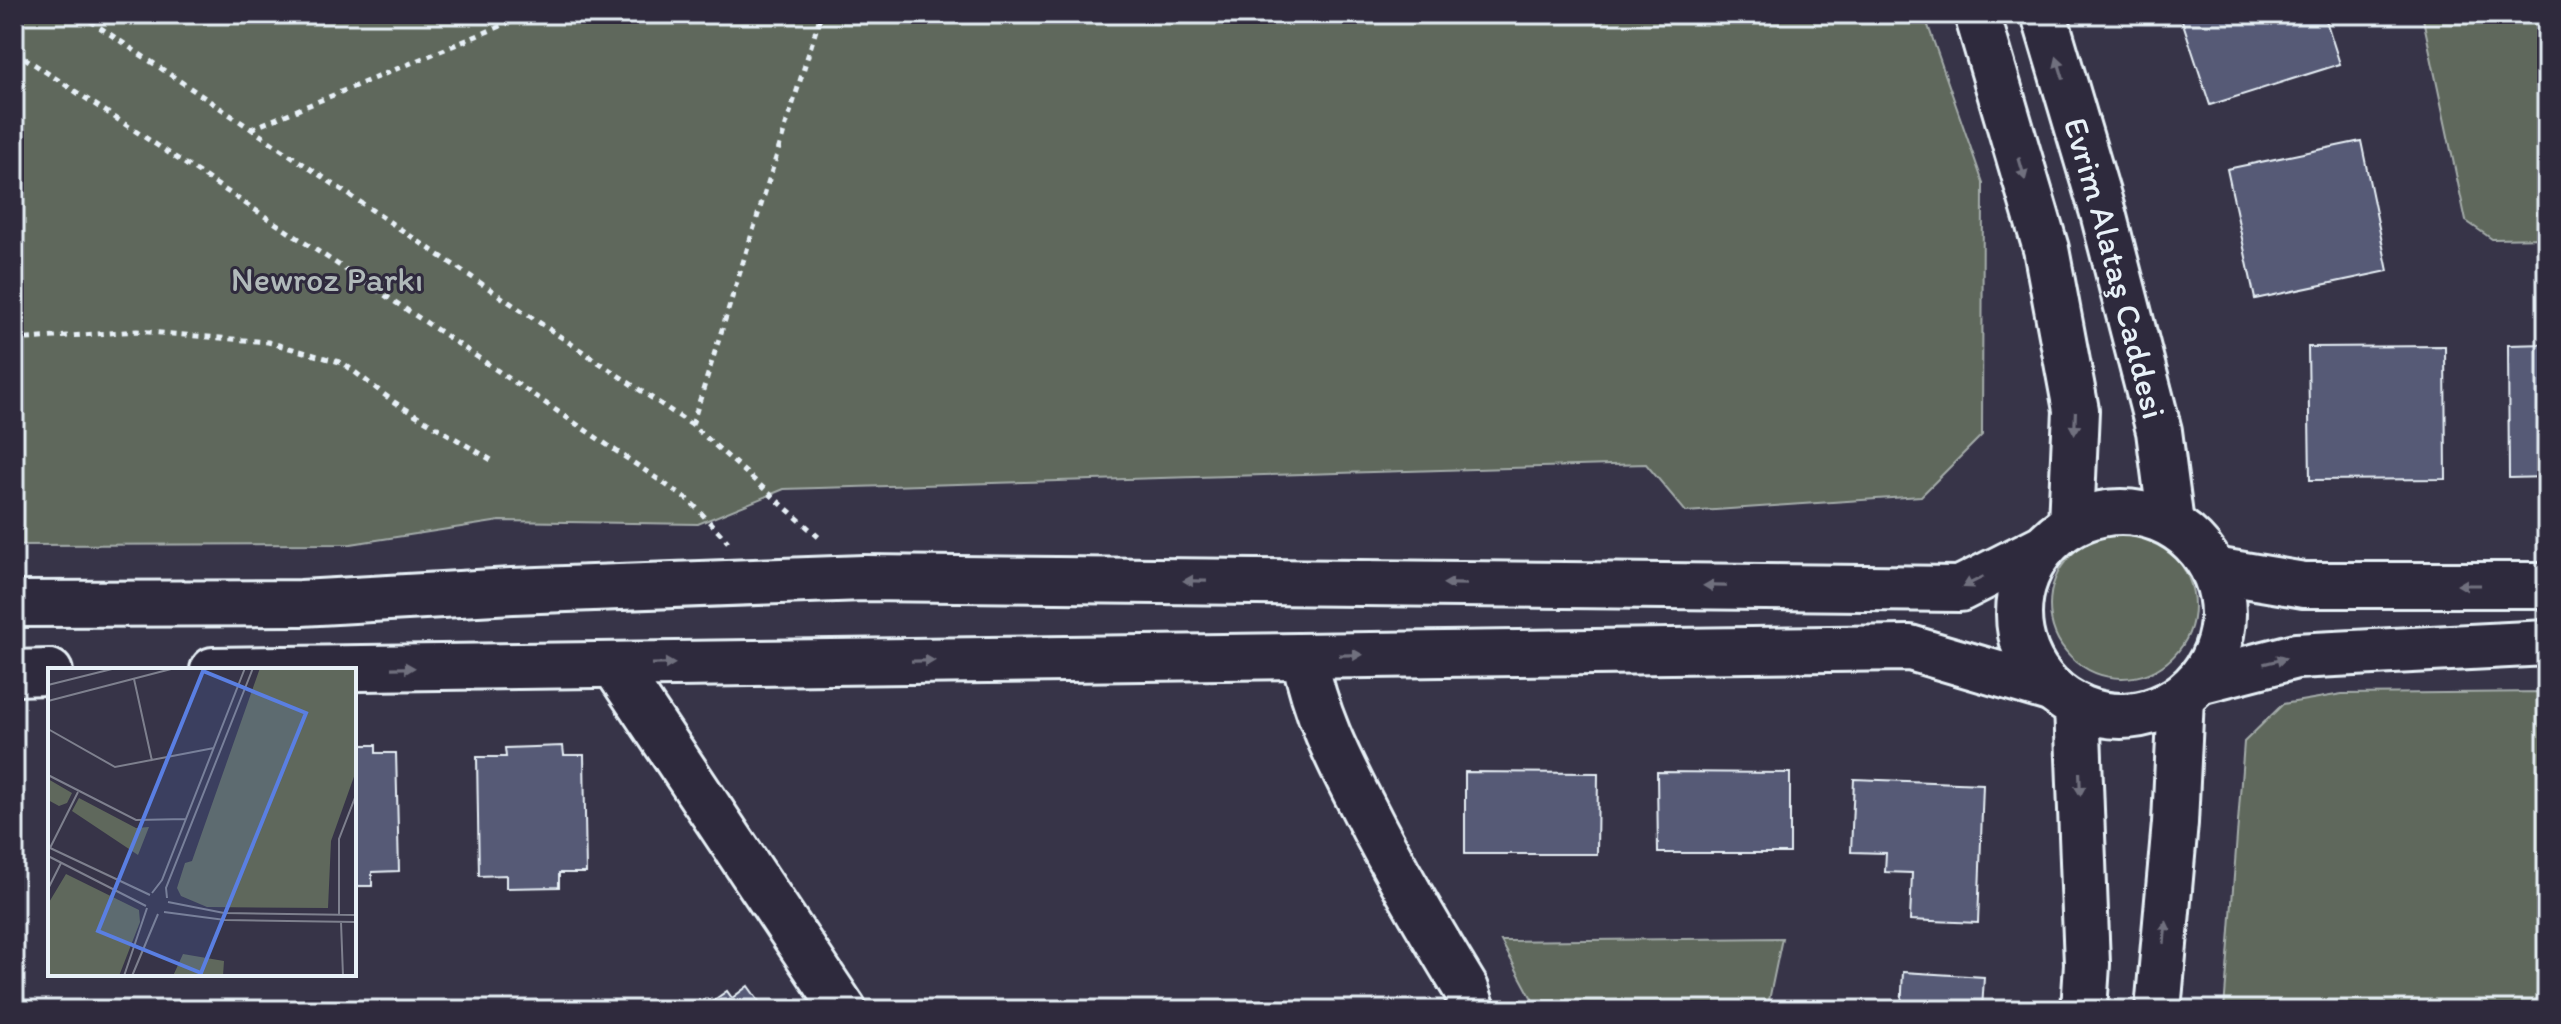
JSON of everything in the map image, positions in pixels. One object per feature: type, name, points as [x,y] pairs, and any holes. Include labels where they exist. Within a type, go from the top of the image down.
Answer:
[{"type":"main road","points":[[1977,14],[2046,249],[2076,410],[2057,536],[2029,569],[2021,594],[2019,620],[2024,646],[2036,670],[2065,698],[2087,964],[2084,1010]]},
{"type":"main road","name":"Evrim Alataş Caddesi","points":[[2044,14],[2103,213],[2159,431],[2171,524]]},
{"type":"main road","points":[[14,604],[301,603],[512,591],[864,578],[1960,589],[2104,512],[2139,512],[2171,524],[2198,546],[2214,570],[2223,598],[2223,628],[2215,656],[2190,689],[2158,1010]]},
{"type":"main road","points":[[2214,570],[2304,585],[2547,585]]},
{"type":"main road","points":[[356,668],[1910,648],[2065,698],[2102,714],[2129,716],[2156,710],[2190,689],[2296,656],[2547,643]]},
{"type":"main road","points":[[1304,656],[1311,690],[1328,739],[1399,879],[1466,989],[1473,1010]]},
{"type":"main road","points":[[614,665],[844,1010]]},
{"type":"main road","points":[[14,673],[48,672]]},
{"type":"path","points":[[80,14],[692,425],[864,578]]},
{"type":"path","points":[[251,129],[530,14]]},
{"type":"path","points":[[692,425],[821,14]]},
{"type":"path","points":[[14,51],[442,333],[690,501],[765,581]]},
{"type":"path","points":[[14,340],[137,331],[268,342],[343,363],[394,402],[493,461]]},
{"type":"green space","name":"Newroz Parkı","points":[[14,14],[1924,14],[1983,183],[1982,435],[1921,496],[1686,512],[1646,464],[784,489],[698,524],[500,521],[351,544],[14,545]]},
{"type":"green space","points":[[2422,14],[2547,14],[2547,238],[2492,239],[2466,221]]},
{"type":"green space","points":[[2122,534],[2149,540],[2173,555],[2188,579],[2194,606],[2188,633],[2173,657],[2149,672],[2122,678],[2095,672],[2071,657],[2056,633],[2050,606],[2056,579],[2071,555],[2095,540]]},
{"type":"green space","points":[[2547,692],[2547,1010],[2224,1010],[2244,742],[2283,704],[2342,694]]},
{"type":"green space","points":[[1782,938],[1767,1010],[1538,1010],[1501,941]]},
{"type":"building","points":[[2180,14],[2324,14],[2340,64],[2210,105]]},
{"type":"building","points":[[2361,141],[2388,271],[2255,299],[2227,169]]},
{"type":"building","points":[[2547,344],[2547,477],[2509,478],[2508,345]]},
{"type":"building","points":[[2445,346],[2446,479],[2310,480],[2308,347]]},
{"type":"building","points":[[356,745],[376,745],[376,753],[396,753],[399,871],[372,872],[372,886],[356,886]]},
{"type":"building","points":[[563,746],[564,755],[584,755],[586,873],[559,873],[559,887],[506,888],[506,875],[479,876],[477,757],[506,757],[505,748]]},
{"type":"building","points":[[1465,772],[1598,773],[1597,854],[1465,854]]},
{"type":"building","points":[[1657,772],[1790,773],[1790,853],[1658,853]]},
{"type":"building","points":[[1854,779],[1983,784],[1978,923],[1910,920],[1912,873],[1885,872],[1886,853],[1851,852]]},
{"type":"building","points":[[1903,972],[1984,977],[1982,1010],[1901,1010]]},
{"type":"building","points":[[748,986],[765,1010],[700,1010],[727,991],[732,998]]}]
